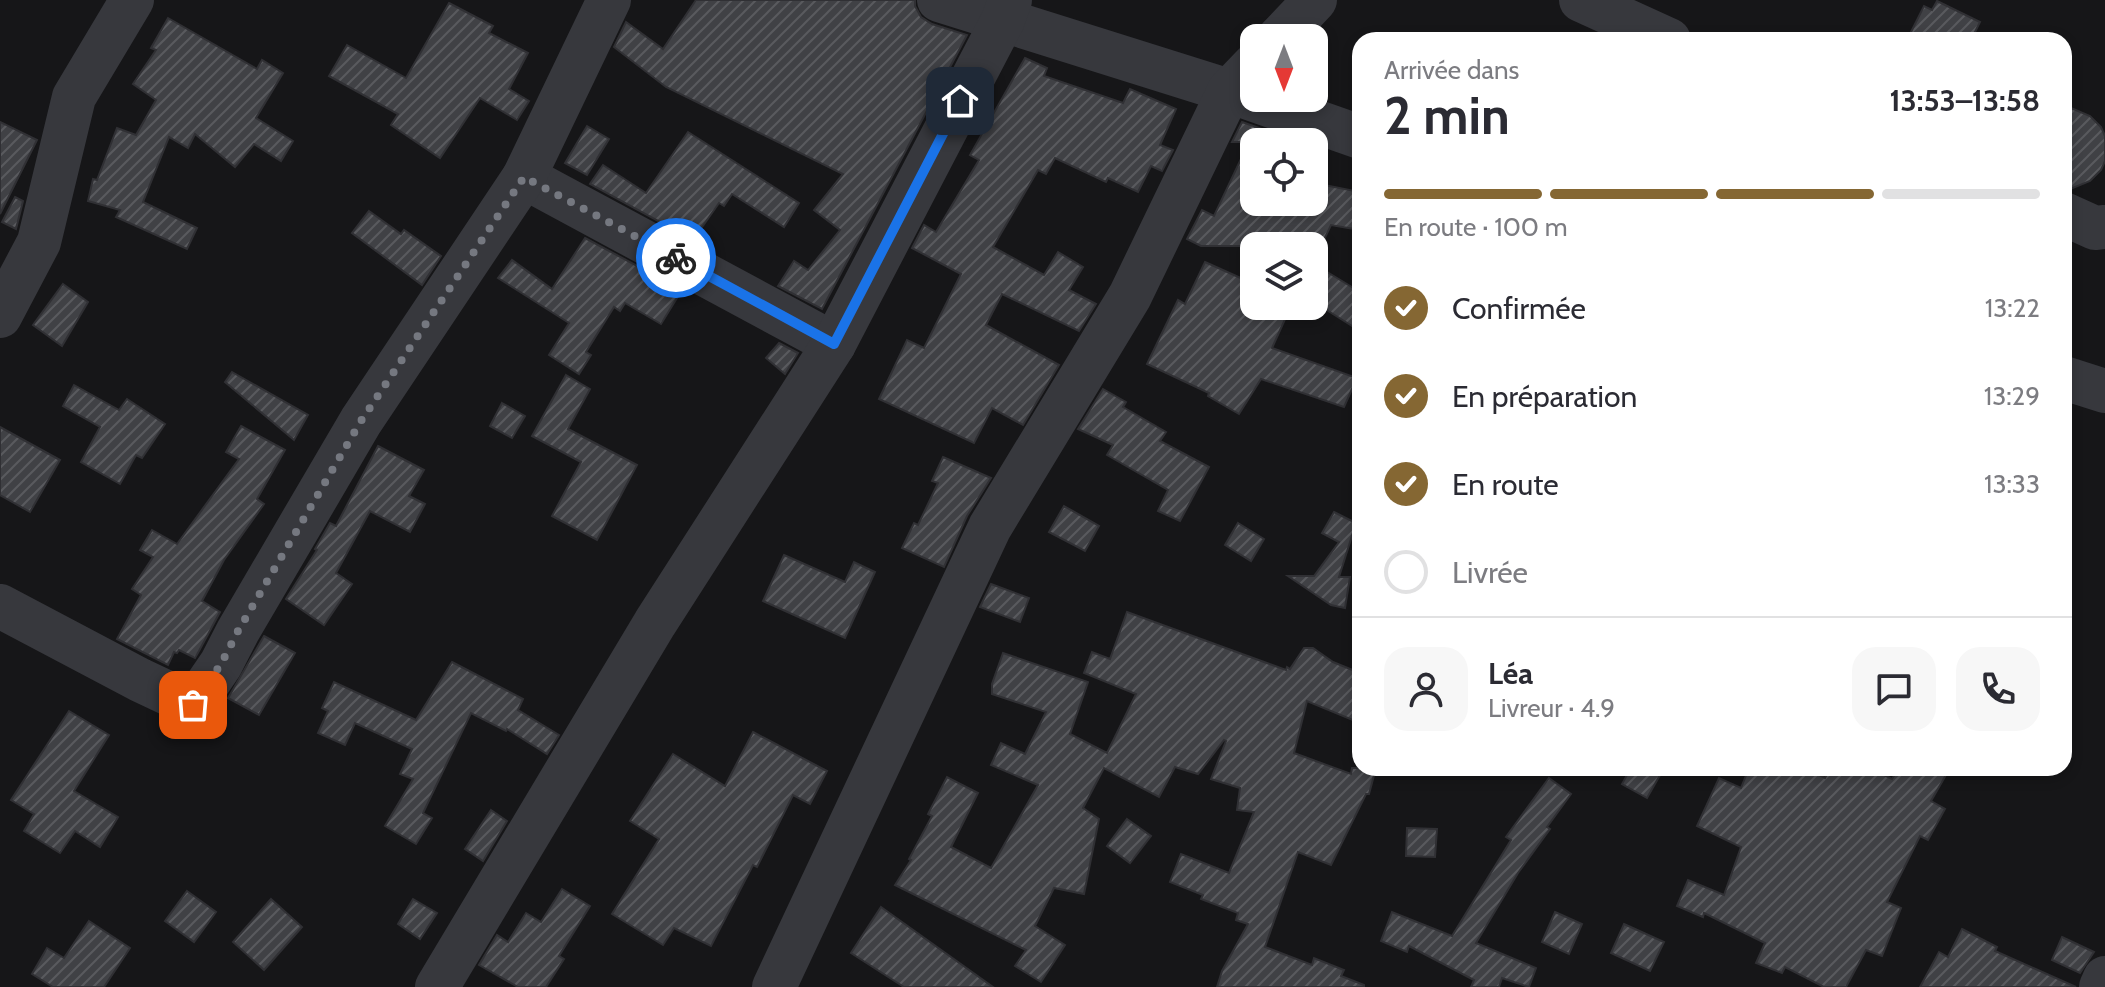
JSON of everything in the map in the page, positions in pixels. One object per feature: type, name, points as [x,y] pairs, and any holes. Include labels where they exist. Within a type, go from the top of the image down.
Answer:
[{"type":"street","points":[[0,316],[39,242],[74,97],[132,0]]},
{"type":"street","points":[[0,606],[193,705],[221,664],[361,421],[524,177],[609,0]]},
{"type":"street","points":[[939,0],[1006,10],[1240,78]]},
{"type":"street","points":[[1292,24],[1315,0]]},
{"type":"street","points":[[1581,0],[1651,32]]},
{"type":"street","points":[[437,987],[655,623],[834,344],[1006,10]]},
{"type":"street","points":[[782,984],[990,527],[1130,296],[1240,80]]},
{"type":"street","points":[[1310,112],[1352,133]]},
{"type":"street","points":[[524,177],[834,344]]},
{"type":"street","points":[[2072,218],[2095,228],[2105,227]]},
{"type":"street","points":[[2072,381],[2105,391]]},
{"type":"street","points":[[2101,987],[2105,978]]},
{"type":"building","points":[[696,0],[915,0],[921,17],[932,24],[967,35],[822,309],[778,286],[794,261],[808,270],[840,230],[814,210],[843,174],[666,87],[614,47],[626,22],[663,49]]},
{"type":"building","points":[[1937,1],[1980,22],[1975,32],[1911,32],[1924,6],[1932,10]]},
{"type":"building","points":[[449,3],[493,26],[489,33],[528,53],[509,89],[529,101],[517,120],[480,98],[440,158],[391,125],[398,114],[329,76],[347,45],[406,78]]},
{"type":"building","points":[[168,18],[257,69],[262,60],[283,73],[256,118],[293,141],[281,161],[254,144],[235,167],[195,134],[188,148],[169,137],[143,202],[197,228],[187,249],[116,217],[120,210],[88,201],[93,179],[97,180],[117,128],[136,135],[156,100],[133,84],[156,50],[151,48]]},
{"type":"building","points":[[1025,58],[1047,68],[1044,76],[1123,103],[1130,89],[1176,109],[1160,145],[1173,150],[1162,171],[1151,166],[1138,192],[1108,178],[1106,182],[1055,158],[1046,174],[1038,170],[993,247],[1044,275],[1058,252],[1083,267],[1069,290],[1096,304],[1079,331],[1002,294],[986,325],[1059,365],[1023,425],[992,408],[974,443],[879,399],[907,340],[924,348],[961,274],[912,248],[924,225],[936,232],[979,160],[970,155]]},
{"type":"building","points":[[2072,108],[2090,116],[2105,136],[2105,161],[2090,181],[2072,188]]},
{"type":"building","points":[[0,122],[37,140],[0,214]]},
{"type":"building","points":[[1242,122],[1259,128],[1240,128],[1240,142],[1232,142]]},
{"type":"building","points":[[587,126],[609,139],[587,175],[565,163]]},
{"type":"building","points":[[688,132],[799,203],[784,227],[732,194],[724,206],[719,203],[693,240],[590,184],[603,165],[646,193]]},
{"type":"building","points":[[1240,161],[1240,216],[1328,216],[1328,186],[1352,190],[1352,229],[1331,225],[1328,232],[1240,232],[1240,246],[1201,246],[1187,239],[1202,210],[1214,216]]},
{"type":"building","points":[[15,197],[23,201],[16,229],[2,222]]},
{"type":"building","points":[[369,211],[401,234],[404,230],[441,256],[422,285],[352,233]]},
{"type":"building","points":[[585,238],[682,290],[661,324],[625,303],[620,311],[614,307],[586,352],[591,355],[579,374],[549,355],[569,323],[498,278],[512,260],[552,289]]},
{"type":"building","points":[[1205,262],[1240,278],[1240,320],[1285,320],[1272,348],[1352,376],[1352,389],[1344,407],[1261,379],[1239,414],[1208,396],[1209,393],[1147,364],[1178,300],[1185,304]]},
{"type":"building","points":[[1328,273],[1352,287],[1352,326],[1328,311]]},
{"type":"building","points":[[63,284],[88,302],[62,346],[33,325]]},
{"type":"building","points":[[779,343],[798,353],[785,374],[766,358]]},
{"type":"building","points":[[232,372],[308,415],[294,440],[225,382]]},
{"type":"building","points":[[566,375],[590,389],[568,429],[637,465],[597,540],[552,516],[581,462],[532,436]]},
{"type":"building","points":[[74,385],[119,410],[127,399],[165,424],[142,458],[136,455],[120,484],[81,462],[100,427],[63,406]]},
{"type":"building","points":[[1103,389],[1126,402],[1123,407],[1166,432],[1160,441],[1209,467],[1180,521],[1158,511],[1168,490],[1107,455],[1113,445],[1078,429]]},
{"type":"building","points":[[502,403],[525,416],[512,438],[490,426]]},
{"type":"building","points":[[241,426],[285,450],[257,499],[264,504],[224,560],[202,601],[220,612],[199,651],[195,658],[179,650],[174,652],[168,665],[117,639],[141,595],[132,589],[153,557],[140,550],[152,530],[177,544],[239,459],[226,452]]},
{"type":"building","points":[[0,427],[60,460],[30,512],[0,495]]},
{"type":"building","points":[[378,446],[424,470],[409,496],[425,504],[410,532],[370,511],[336,573],[352,584],[324,625],[286,599],[330,523],[336,526]]},
{"type":"building","points":[[943,457],[991,478],[967,516],[944,567],[902,548],[914,523],[918,525],[938,483],[932,481]]},
{"type":"building","points":[[1064,506],[1099,526],[1085,551],[1049,532]]},
{"type":"building","points":[[1334,512],[1352,521],[1352,536],[1339,577],[1350,577],[1345,608],[1331,605],[1288,576],[1314,576],[1339,542],[1322,533]]},
{"type":"building","points":[[1238,523],[1264,539],[1251,561],[1225,545]]},
{"type":"building","points":[[784,555],[845,582],[854,562],[875,572],[845,638],[763,601]]},
{"type":"building","points":[[991,584],[1029,598],[1020,622],[980,607]]},
{"type":"building","points":[[1127,612],[1286,670],[1287,667],[1290,669],[1304,648],[1313,648],[1333,662],[1352,670],[1352,720],[1307,701],[1294,753],[1351,774],[1352,768],[1352,776],[1374,776],[1369,794],[1366,794],[1331,865],[1298,852],[1265,947],[1312,965],[1314,958],[1344,970],[1341,976],[1364,987],[1217,987],[1222,971],[1248,924],[1236,920],[1238,913],[1201,899],[1203,895],[1170,882],[1181,854],[1229,873],[1254,812],[1237,810],[1240,788],[1211,779],[1224,740],[1198,774],[1175,767],[1159,797],[1104,768],[1083,808],[1099,819],[1084,894],[1054,888],[1035,926],[1065,945],[1041,982],[1015,966],[1026,950],[895,885],[911,860],[932,816],[928,814],[947,777],[978,793],[951,847],[991,868],[1038,785],[991,765],[1001,743],[1025,754],[1046,712],[992,694],[992,684],[1003,653],[1088,682],[1070,734],[1107,753],[1136,694],[1084,673],[1092,652],[1110,659]]},
{"type":"building","points":[[264,636],[295,653],[259,715],[228,698]]},
{"type":"building","points":[[452,662],[523,699],[518,710],[559,735],[547,754],[507,729],[471,713],[423,813],[432,818],[416,844],[385,826],[413,779],[400,774],[412,749],[355,723],[345,745],[318,733],[328,711],[322,708],[334,682],[416,720]]},
{"type":"building","points":[[69,711],[109,735],[74,791],[118,817],[100,847],[75,831],[60,853],[24,831],[34,814],[11,800]]},
{"type":"building","points":[[753,732],[827,771],[810,804],[793,795],[757,867],[753,865],[711,946],[674,928],[663,945],[612,914],[659,839],[630,821],[673,754],[725,786]]},
{"type":"building","points":[[1626,776],[1659,776],[1647,798],[1622,784]]},
{"type":"building","points":[[1746,776],[1886,776],[1892,779],[1894,776],[1945,776],[1931,801],[1945,809],[1928,840],[1920,836],[1887,902],[1901,908],[1882,956],[1866,950],[1846,987],[1824,987],[1785,967],[1782,973],[1756,963],[1765,943],[1704,913],[1703,917],[1677,906],[1688,880],[1724,895],[1741,847],[1697,826],[1719,778],[1741,788]]},
{"type":"building","points":[[1549,778],[1571,794],[1547,827],[1550,829],[1518,873],[1476,943],[1536,968],[1529,987],[1502,978],[1499,987],[1471,987],[1474,980],[1409,946],[1407,952],[1381,941],[1392,912],[1452,936],[1511,840],[1506,837]]},
{"type":"building","points":[[491,810],[507,821],[483,861],[465,849]]},
{"type":"building","points":[[1127,819],[1151,836],[1130,863],[1107,846]]},
{"type":"building","points":[[1407,828],[1437,829],[1435,857],[1406,856]]},
{"type":"building","points":[[562,889],[590,906],[559,956],[564,959],[546,987],[518,987],[479,965],[497,935],[508,942],[526,913],[541,922]]},
{"type":"building","points":[[187,891],[216,912],[194,942],[165,921]]},
{"type":"building","points":[[271,899],[302,927],[264,970],[233,942]]},
{"type":"building","points":[[413,899],[437,913],[420,939],[398,924]]},
{"type":"building","points":[[881,907],[993,987],[904,987],[851,953]]},
{"type":"building","points":[[1555,912],[1582,924],[1569,954],[1542,942]]},
{"type":"building","points":[[89,921],[130,948],[104,987],[53,987],[32,974],[47,948],[64,958]]},
{"type":"building","points":[[1624,924],[1664,942],[1650,971],[1611,953]]},
{"type":"building","points":[[1962,929],[1997,947],[1995,951],[2076,987],[1920,987],[1939,952],[1948,957]]},
{"type":"building","points":[[2062,937],[2094,952],[2080,973],[2052,960]]},
{"type":"way so far","points":[[193,705],[221,664],[361,421],[524,177],[676,258]]},
{"type":"route","points":[[676,258],[834,344],[960,101]]}]
